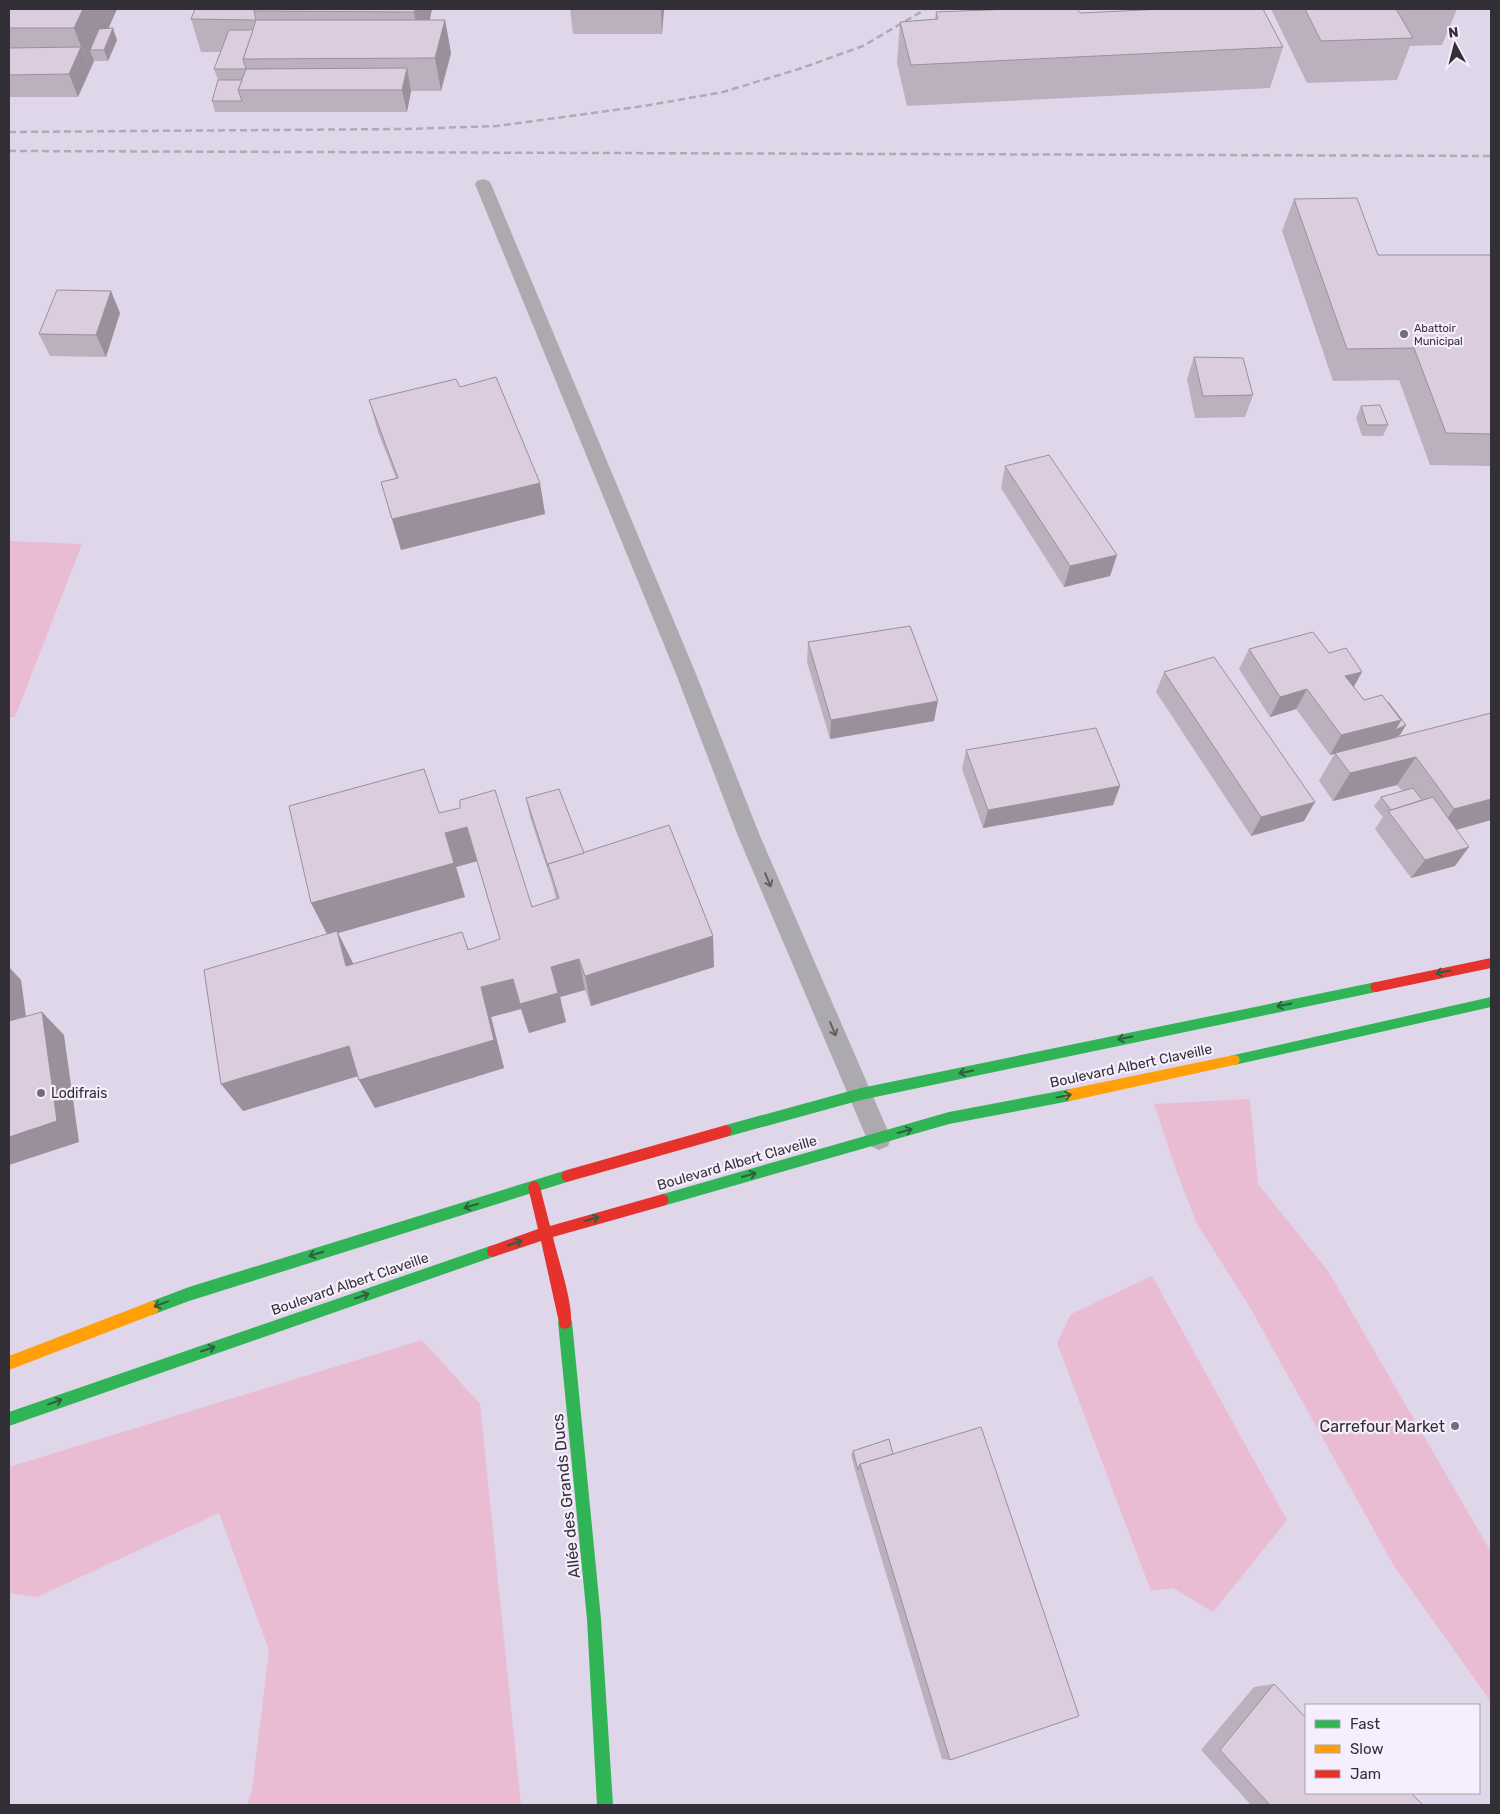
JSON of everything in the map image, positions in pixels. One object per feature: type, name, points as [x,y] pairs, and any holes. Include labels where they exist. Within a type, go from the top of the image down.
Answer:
[{"type":"main road","name":"Boulevard Albert Claveille","points":[[9,1363],[189,1294],[632,1156],[861,1094],[1491,963]]},
{"type":"main road","name":"Boulevard Albert Claveille","points":[[9,1419],[546,1233],[949,1118],[1135,1082],[1491,1002]]},
{"type":"main road","name":"Allée des Grands Ducs","points":[[534,1187],[564,1308],[594,1619],[605,1805]]},
{"type":"lane","points":[[483,184],[686,674],[749,836],[879,1138]]},
{"type":"shaded area","points":[[9,9],[1491,9],[1491,1805],[9,1805]]},
{"type":"shaded area","points":[[9,541],[82,544],[15,717],[9,717]]},
{"type":"shaded area","points":[[1250,1099],[1258,1184],[1328,1271],[1491,1552],[1491,1702],[1394,1566],[1248,1304],[1197,1224],[1177,1173],[1154,1104]]},
{"type":"shaded area","points":[[1152,1276],[1287,1520],[1213,1612],[1173,1588],[1151,1591],[1057,1343],[1071,1314]]},
{"type":"shaded area","points":[[422,1340],[480,1404],[521,1805],[247,1805],[252,1790],[269,1650],[219,1513],[37,1597],[9,1593],[9,1467]]},
{"type":"building","points":[[9,9],[83,9],[74,28],[9,28]]},
{"type":"building","points":[[195,9],[254,9],[256,20],[191,19]]},
{"type":"building","points":[[254,9],[415,9],[414,12],[254,11]]},
{"type":"building","points":[[1077,9],[1080,13],[1165,9],[1263,9],[1283,47],[911,65],[900,22],[938,19],[936,12]]},
{"type":"building","points":[[1305,9],[1396,9],[1413,38],[1321,41]]},
{"type":"building","points":[[256,20],[445,20],[435,58],[243,59]]},
{"type":"building","points":[[113,28],[104,50],[90,50],[99,29]]},
{"type":"building","points":[[229,30],[253,30],[243,59],[246,69],[214,69]]},
{"type":"building","points":[[81,47],[69,74],[9,75],[9,48]]},
{"type":"building","points":[[407,68],[402,90],[238,90],[246,69]]},
{"type":"building","points":[[218,80],[242,80],[238,90],[242,101],[212,101]]},
{"type":"building","name":"Abattoir Municipal","points":[[1357,198],[1378,255],[1491,255],[1491,434],[1446,433],[1414,348],[1347,349],[1294,199]]},
{"type":"building","points":[[57,290],[111,291],[96,335],[39,334]]},
{"type":"building","points":[[1194,357],[1243,358],[1253,395],[1203,396]]},
{"type":"building","points":[[496,377],[540,483],[392,519],[381,482],[398,478],[369,400],[456,379],[460,387]]},
{"type":"building","points":[[1380,405],[1388,425],[1367,425],[1361,406]]},
{"type":"building","points":[[1049,455],[1117,555],[1070,566],[1005,466]]},
{"type":"building","points":[[910,626],[938,701],[831,720],[808,642]]},
{"type":"building","points":[[1313,632],[1329,653],[1346,648],[1362,672],[1345,676],[1364,700],[1382,695],[1401,720],[1341,735],[1307,689],[1280,697],[1249,649]]},
{"type":"building","points":[[1214,657],[1315,802],[1261,817],[1164,672]]},
{"type":"building","points":[[1388,702],[1406,725],[1395,730],[1401,720]]},
{"type":"building","points":[[1491,713],[1491,799],[1454,809],[1416,757],[1350,773],[1335,753]]},
{"type":"building","points":[[1096,728],[1120,786],[988,810],[966,750]]},
{"type":"building","points":[[424,769],[439,813],[460,808],[460,800],[495,790],[532,907],[559,898],[548,864],[669,825],[713,936],[585,976],[579,959],[551,967],[558,993],[520,1004],[513,979],[481,987],[494,1040],[359,1080],[349,1046],[221,1084],[204,970],[337,931],[346,966],[462,932],[468,950],[500,939],[467,827],[445,833],[454,863],[311,903],[289,806]]},
{"type":"building","points":[[1413,788],[1422,800],[1391,810],[1381,797]]},
{"type":"building","points":[[559,789],[584,853],[548,864],[548,866],[526,798]]},
{"type":"building","points":[[1433,797],[1469,847],[1425,860],[1388,811]]},
{"type":"building","points":[[42,1012],[57,1121],[9,1137],[9,1021]]},
{"type":"building","points":[[981,1427],[1079,1716],[950,1760],[860,1464]]},
{"type":"building","points":[[889,1439],[893,1454],[860,1464],[858,1470],[853,1451]]},
{"type":"building","points":[[1274,1684],[1305,1717],[1305,1794],[1412,1794],[1423,1805],[1270,1805],[1220,1750]]},
{"type":"railway","points":[[9,132],[406,129],[497,126],[644,106],[723,92],[799,69],[863,46],[926,9]]},
{"type":"railway","points":[[9,151],[1491,156]]},
{"type":"traffic: fast","points":[[726,1131],[861,1094],[1376,987]]},
{"type":"traffic: fast","points":[[1234,1060],[1491,1002]]},
{"type":"traffic: fast","points":[[663,1200],[949,1118],[1070,1095]]},
{"type":"traffic: fast","points":[[152,1308],[189,1294],[567,1176]]},
{"type":"traffic: fast","points":[[9,1419],[493,1251]]},
{"type":"traffic: fast","points":[[565,1322],[594,1619],[605,1805]]},
{"type":"traffic: slow","points":[[1070,1095],[1234,1060]]},
{"type":"traffic: slow","points":[[9,1363],[152,1308]]},
{"type":"traffic: jam","points":[[1376,987],[1491,963]]},
{"type":"traffic: jam","points":[[567,1176],[726,1131]]},
{"type":"traffic: jam","points":[[534,1187],[564,1308],[565,1322]]},
{"type":"traffic: jam","points":[[493,1251],[546,1233],[663,1200]]},
{"type":"place","name":"Abattoir Municipal","points":[[1404,334]]},
{"type":"place","name":"Lodifrais","points":[[41,1093]]},
{"type":"place","name":"Carrefour Market","points":[[1455,1426]]}]
